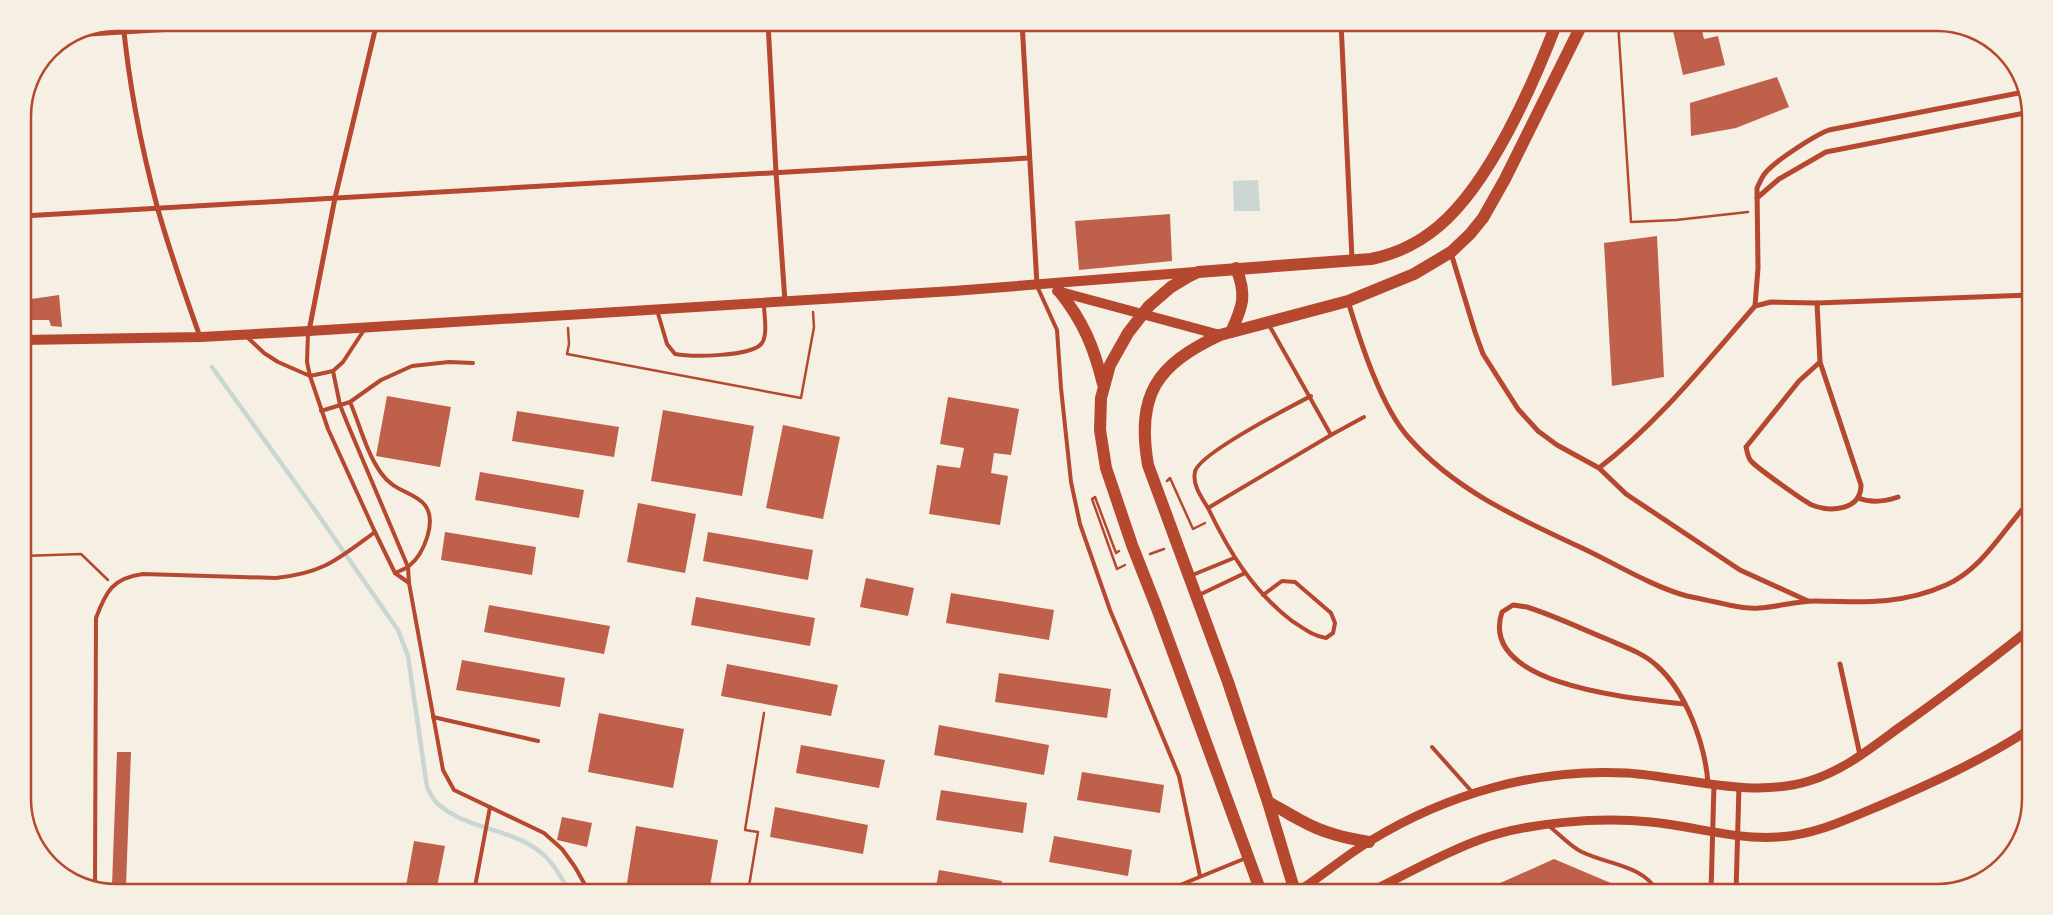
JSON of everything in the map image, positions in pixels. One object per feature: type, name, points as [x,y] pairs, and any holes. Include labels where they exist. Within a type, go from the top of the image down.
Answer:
[{"type":"main road","points":[[31,340],[200,337],[764,304],[1037,286],[1092,279],[1352,261],[1381,257],[1407,248],[1439,226],[1458,206],[1498,149],[1516,117],[1553,31]]},
{"type":"main road","points":[[1294,884],[1268,802],[1197,596],[1148,465],[1144,433],[1145,414],[1150,393],[1159,378],[1171,365],[1187,353],[1225,334],[1348,301],[1414,274],[1451,252],[1483,218],[1505,179],[1579,31]]},
{"type":"main road","points":[[1225,334],[1240,312],[1243,298],[1243,284],[1236,268]]},
{"type":"main road","points":[[1198,272],[1171,287],[1142,315],[1116,352],[1103,384],[1100,430],[1106,468],[1132,545],[1258,884]]},
{"type":"main road","points":[[1037,286],[1142,315],[1225,334]]},
{"type":"main road","points":[[1059,291],[1075,312],[1088,334],[1097,358],[1103,384]]},
{"type":"main road","points":[[1268,802],[1282,808],[1302,822],[1326,832],[1369,842]]},
{"type":"street","points":[[98,34],[151,31]]},
{"type":"street","points":[[309,331],[335,198],[375,31]]},
{"type":"street","points":[[768,31],[776,172],[786,302]]},
{"type":"street","points":[[1022,31],[1037,286]]},
{"type":"street","points":[[1341,31],[1352,261]]},
{"type":"street","points":[[124,33],[139,133],[157,208],[200,337]]},
{"type":"street","points":[[1755,306],[1758,268],[1757,198],[1761,179],[1768,170],[1819,134],[1829,130],[2018,93]]},
{"type":"street","points":[[1757,198],[1779,179],[1826,152],[2022,114]]},
{"type":"street","points":[[31,216],[1029,158]]},
{"type":"street","points":[[1451,252],[1483,354],[1518,409],[1538,430],[1557,445],[1599,468],[1626,494],[1740,570],[1808,601]]},
{"type":"street","points":[[1599,468],[1638,436],[1673,400],[1755,306],[1771,302],[1816,304],[2022,294]]},
{"type":"street","points":[[1348,301],[1355,325],[1382,393],[1399,426],[1409,439],[1433,461],[1462,486],[1518,518],[1646,579],[1687,596],[1758,609],[1808,601],[1888,602],[1909,598],[1948,585],[1966,572],[1984,556],[2022,511]]},
{"type":"street","points":[[1816,304],[1820,362],[1859,477],[1861,491],[1858,498],[1846,507],[1834,509],[1810,504],[1751,461],[1746,447],[1799,381],[1820,362]]},
{"type":"street","points":[[1858,498],[1866,501],[1886,501],[1898,497]]},
{"type":"street","points":[[1684,704],[1608,694],[1569,685],[1543,676],[1526,667],[1512,655],[1504,644],[1499,624],[1502,612],[1513,605],[1527,606],[1636,652],[1664,672],[1684,704],[1692,718],[1711,783],[1711,884]]},
{"type":"street","points":[[1308,884],[1369,842],[1424,812],[1473,793],[1534,779],[1594,773],[1625,773],[1740,786],[1777,787],[1807,782],[1826,775],[1860,755],[1946,694],[2022,635]]},
{"type":"street","points":[[1840,664],[1860,755]]},
{"type":"street","points":[[1386,884],[1452,851],[1479,840],[1516,830],[1547,825],[1608,821],[1650,822],[1712,832],[1778,837],[1831,827],[1941,778],[2022,733]]},
{"type":"street","points":[[1736,884],[1740,786]]},
{"type":"lane","points":[[1037,286],[1057,330],[1071,482],[1080,524],[1110,610],[1179,776],[1200,876]]},
{"type":"lane","points":[[657,310],[667,344],[675,354],[736,353],[752,350],[762,343],[765,337],[764,304]]},
{"type":"lane","points":[[1268,323],[1331,435]]},
{"type":"lane","points":[[244,334],[264,353],[278,362],[310,376],[333,372],[367,326]]},
{"type":"lane","points":[[309,331],[307,362],[321,411],[375,532],[396,573],[409,584]]},
{"type":"lane","points":[[321,411],[350,402],[381,380],[412,366],[435,363],[472,363]]},
{"type":"lane","points":[[333,372],[340,405],[408,567],[409,584],[443,770],[454,790],[544,833],[562,848],[584,884]]},
{"type":"lane","points":[[1263,595],[1282,581],[1295,582],[1331,614],[1335,623],[1333,633],[1326,638],[1312,634],[1280,612],[1263,595],[1234,558],[1194,480],[1194,473],[1200,462],[1225,445],[1310,396]]},
{"type":"lane","points":[[350,402],[381,474],[397,489],[419,500],[425,505],[429,513],[427,540],[421,553],[408,567],[396,573]]},
{"type":"lane","points":[[1208,508],[1364,417]]},
{"type":"lane","points":[[95,880],[96,618],[103,598],[113,585],[123,578],[143,574],[276,578],[297,576],[329,566],[375,532]]},
{"type":"lane","points":[[1189,576],[1234,558]]},
{"type":"lane","points":[[1197,596],[1245,573]]},
{"type":"lane","points":[[433,717],[538,741]]},
{"type":"lane","points":[[1432,747],[1473,793]]},
{"type":"lane","points":[[475,884],[490,807]]},
{"type":"lane","points":[[1547,825],[1580,851],[1639,873],[1653,884]]},
{"type":"lane","points":[[1182,884],[1249,857]]},
{"type":"path","points":[[1619,31],[1631,222],[1676,220],[1757,211]]},
{"type":"path","points":[[1170,489],[1166,481],[1170,478],[1193,529],[1200,526]]},
{"type":"path","points":[[1116,553],[1096,497],[1092,499],[1117,569],[1126,565]]},
{"type":"path","points":[[1143,558],[1170,546]]},
{"type":"path","points":[[31,556],[81,554],[113,585]]},
{"type":"path","points":[[749,884],[758,832],[745,830],[764,712]]},
{"type":"shaded area","points":[[1258,180],[1260,211],[1234,211],[1233,181]]},
{"type":"building","points":[[1673,31],[1702,31],[1704,39],[1718,36],[1725,65],[1683,75]]},
{"type":"building","points":[[1777,77],[1789,107],[1736,128],[1691,136],[1690,103]]},
{"type":"building","points":[[1170,214],[1172,261],[1079,270],[1075,221]]},
{"type":"building","points":[[1657,236],[1664,377],[1612,386],[1604,243]]},
{"type":"building","points":[[59,295],[62,327],[51,326],[49,320],[31,320],[31,299]]},
{"type":"building","points":[[387,396],[451,407],[440,467],[376,456]]},
{"type":"building","points":[[948,397],[1019,409],[1011,455],[994,453],[991,473],[1008,476],[1000,525],[929,514],[937,465],[960,468],[964,448],[940,444]]},
{"type":"building","points":[[663,410],[754,426],[742,496],[651,481]]},
{"type":"building","points":[[517,411],[619,427],[614,457],[512,441]]},
{"type":"building","points":[[783,425],[840,437],[823,519],[766,508]]},
{"type":"building","points":[[480,472],[584,490],[579,518],[475,500]]},
{"type":"building","points":[[638,503],[696,514],[685,573],[627,562]]},
{"type":"building","points":[[445,532],[536,547],[532,575],[441,560]]},
{"type":"building","points":[[708,532],[813,550],[808,580],[703,561]]},
{"type":"building","points":[[866,578],[914,588],[908,616],[860,607]]},
{"type":"building","points":[[951,593],[1054,610],[1049,640],[946,623]]},
{"type":"building","points":[[696,597],[815,618],[810,646],[691,625]]},
{"type":"building","points":[[489,605],[610,626],[604,654],[484,632]]},
{"type":"building","points":[[462,660],[565,678],[560,707],[456,690]]},
{"type":"building","points":[[727,664],[838,685],[831,716],[721,696]]},
{"type":"building","points":[[999,673],[1111,689],[1107,718],[995,702]]},
{"type":"building","points":[[599,713],[684,729],[673,788],[588,772]]},
{"type":"building","points":[[939,725],[1049,745],[1044,775],[934,755]]},
{"type":"building","points":[[801,745],[885,760],[879,788],[796,773]]},
{"type":"building","points":[[117,752],[131,752],[126,884],[112,884]]},
{"type":"building","points":[[1082,772],[1164,785],[1160,813],[1077,800]]},
{"type":"building","points":[[941,790],[1027,803],[1023,833],[936,820]]},
{"type":"building","points":[[775,807],[868,825],[863,854],[770,837]]},
{"type":"building","points":[[562,817],[592,823],[587,847],[557,840]]},
{"type":"building","points":[[636,826],[718,840],[710,884],[627,883]]},
{"type":"building","points":[[1054,836],[1132,850],[1128,876],[1049,862]]},
{"type":"building","points":[[414,841],[445,846],[438,884],[406,884]]},
{"type":"building","points":[[1554,859],[1613,884],[1498,884]]},
{"type":"building","points":[[939,870],[1002,881],[1001,884],[936,884]]},
{"type":"waterway","points":[[212,367],[398,630],[408,656],[427,787],[433,798],[450,813],[463,820],[521,840],[534,848],[553,865],[565,884]]}]
